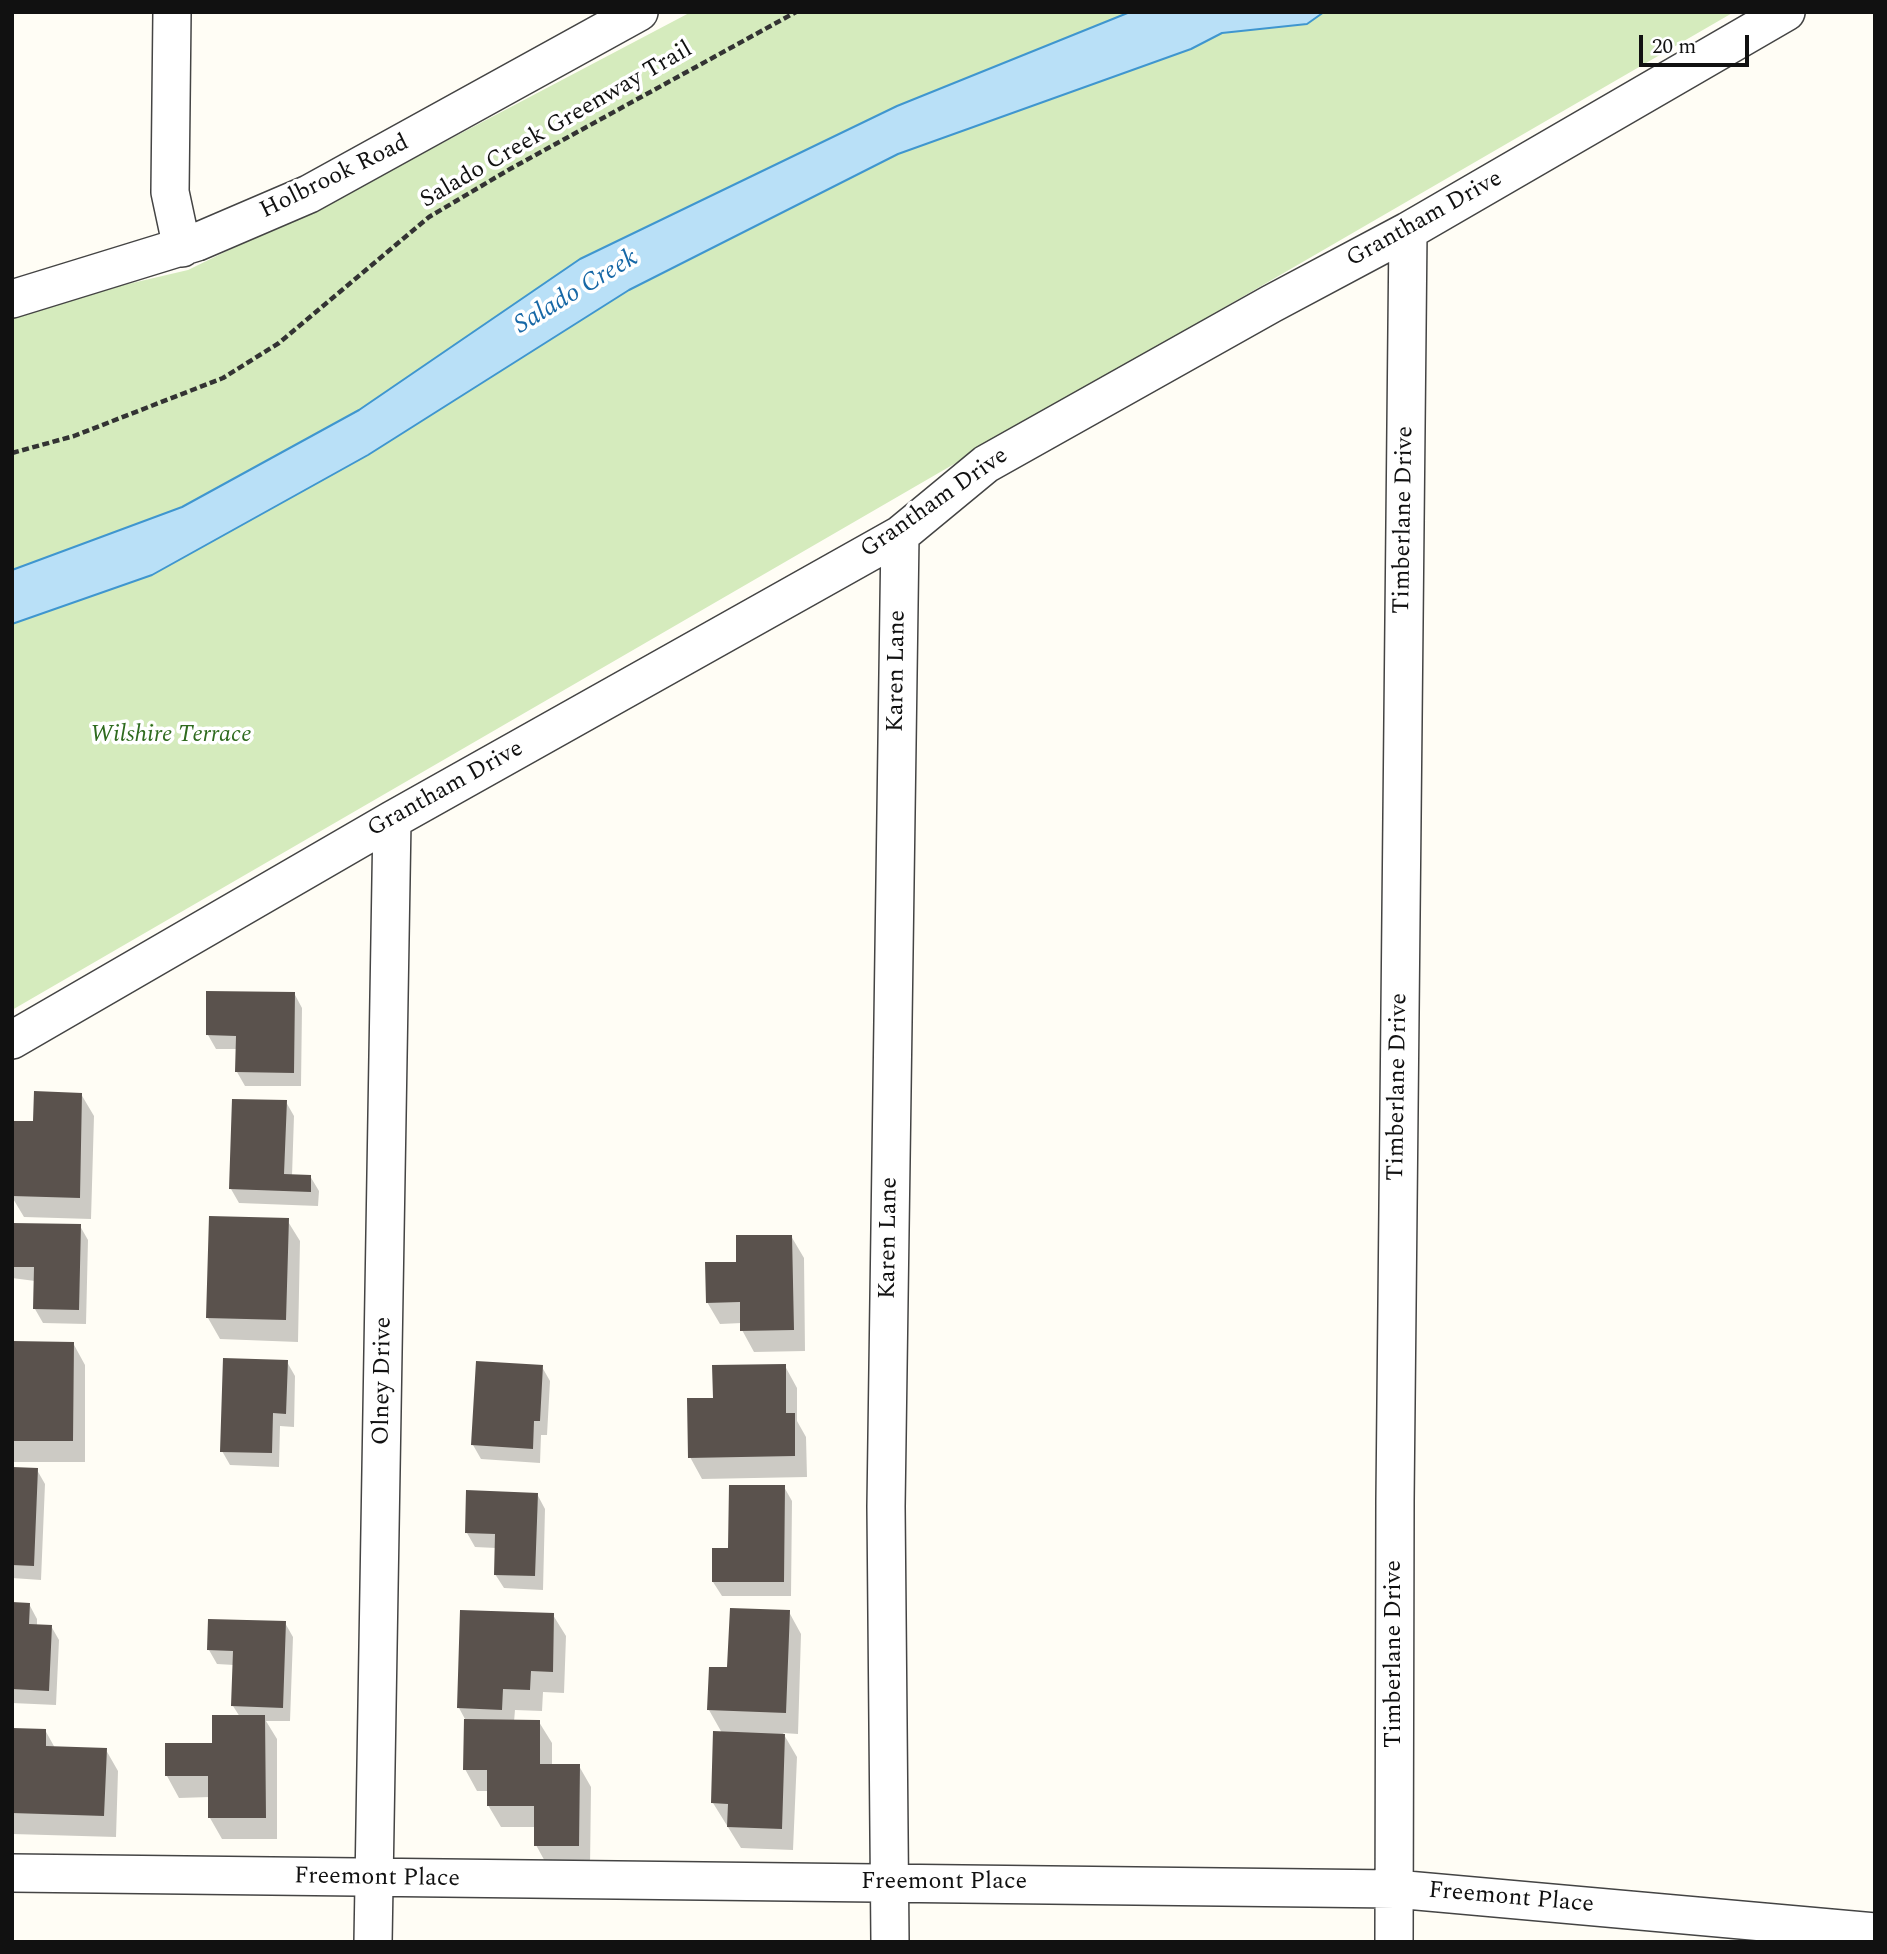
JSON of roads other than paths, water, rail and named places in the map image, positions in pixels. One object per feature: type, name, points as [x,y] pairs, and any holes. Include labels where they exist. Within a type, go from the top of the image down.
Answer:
[{"type":"street","points":[[172,12],[170,192],[182,248]]},
{"type":"street","name":"Holbrook Road","points":[[12,299],[182,248],[309,194],[373,162],[639,12]]},
{"type":"street","name":"Grantham Drive","points":[[12,1040],[392,820],[900,535],[986,464],[1408,231],[1786,12]]},
{"type":"street","name":"Timberlane Drive","points":[[1394,1942],[1395,1500],[1408,231]]},
{"type":"street","name":"Karen Lane","points":[[890,1942],[886,1506],[900,535]]},
{"type":"street","name":"Olney Drive","points":[[373,1942],[383,1481],[392,820]]},
{"type":"street","name":"Freemont Place","points":[[12,1873],[1395,1889],[1875,1933]]},
{"type":"water","name":"Salado Creek","points":[[1130,12],[1324,12],[1307,24],[1222,33],[1191,49],[898,154],[629,290],[368,455],[152,575],[12,624],[12,570],[182,507],[359,410],[580,259],[897,106]]},
{"type":"park label","name":"Wilshire Terrace","points":[[171,736]]}]
